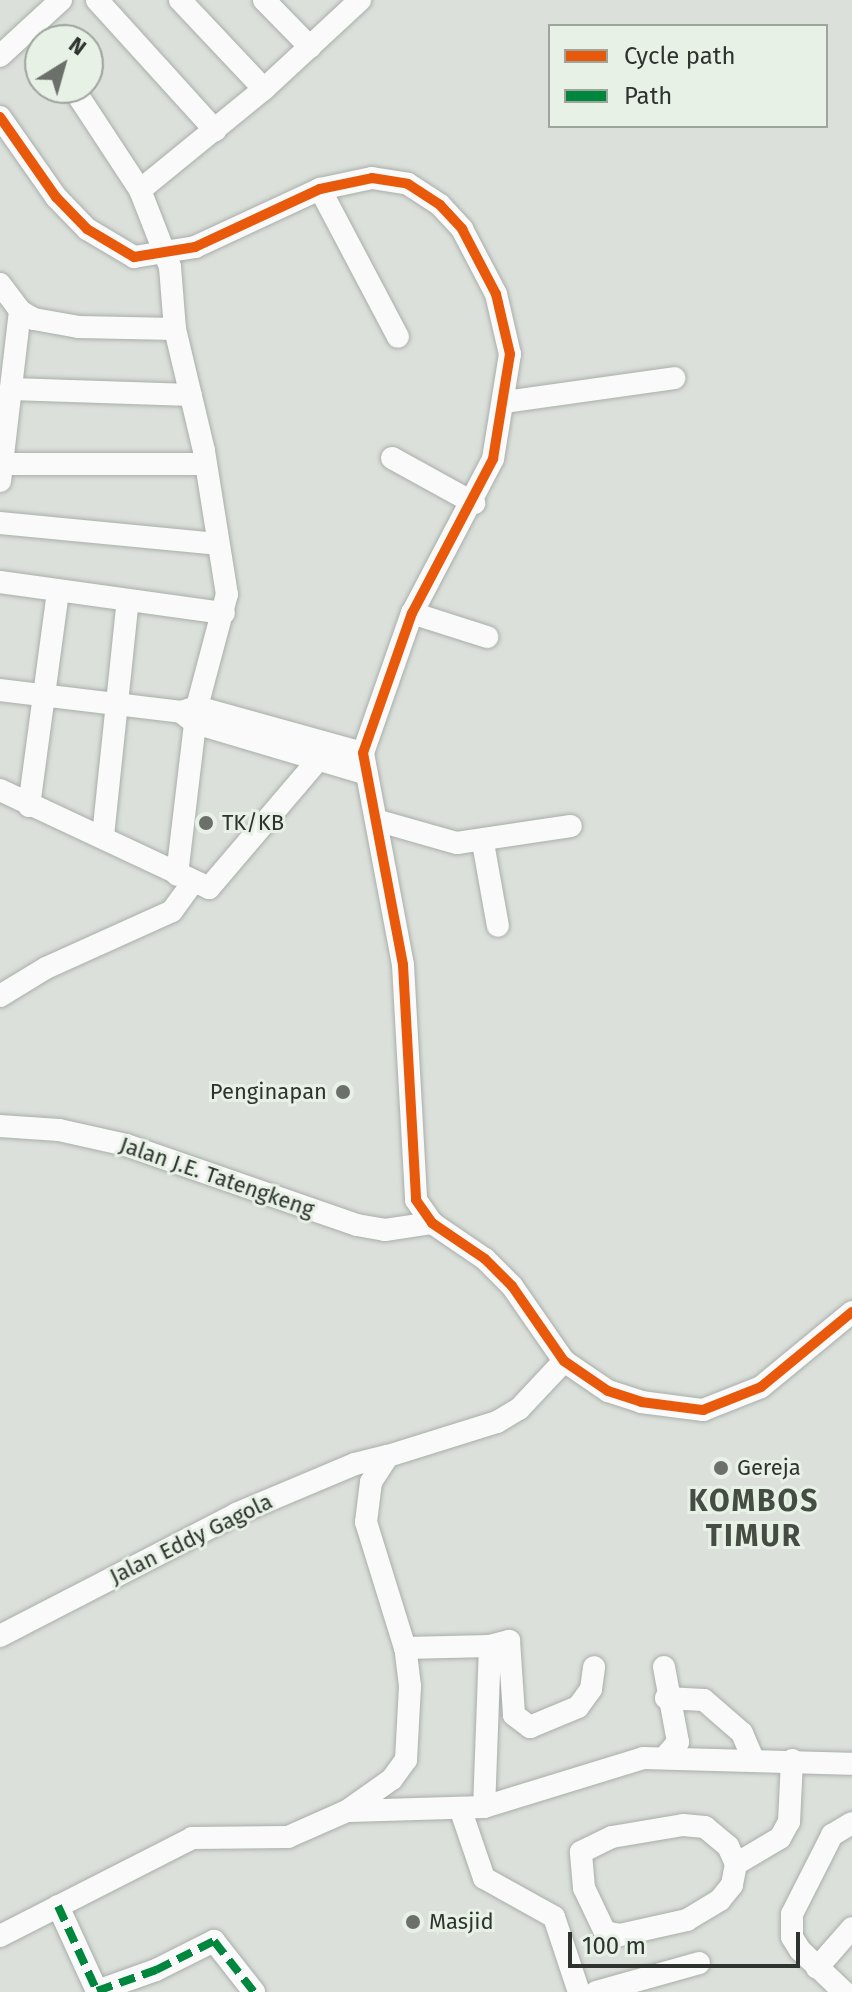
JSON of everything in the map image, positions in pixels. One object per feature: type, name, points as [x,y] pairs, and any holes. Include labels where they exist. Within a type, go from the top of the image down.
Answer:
[{"type":"street","points":[[44,24],[61,0]]},
{"type":"street","points":[[97,0],[215,130]]},
{"type":"street","points":[[180,0],[264,89]]},
{"type":"street","points":[[264,0],[310,47]]},
{"type":"street","points":[[140,190],[264,89],[353,2]]},
{"type":"street","points":[[0,56],[24,42]]},
{"type":"street","points":[[0,996],[46,968],[172,911],[185,879],[191,714],[224,613],[227,594],[205,464],[175,329],[170,267],[163,256],[140,190],[84,104]]},
{"type":"street","points":[[0,117],[56,197],[87,229],[134,257],[163,256],[227,235],[320,189],[372,178],[408,184],[440,205],[462,229],[496,294],[505,323],[510,354],[504,402],[493,459],[474,503],[412,613],[364,763],[379,821],[403,965],[411,1184],[432,1223],[485,1259],[512,1286],[564,1361],[630,1398],[682,1411],[703,1410],[761,1387],[852,1312]]},
{"type":"street","points":[[320,189],[398,337]]},
{"type":"street","points":[[0,284],[20,311],[34,319],[79,327],[175,329]]},
{"type":"street","points":[[20,311],[1,470],[205,464]]},
{"type":"street","points":[[504,402],[674,378]]},
{"type":"street","points":[[11,389],[191,395]]},
{"type":"street","points":[[392,458],[474,503]]},
{"type":"street","points":[[0,523],[217,544]]},
{"type":"street","points":[[0,582],[224,613]]},
{"type":"street","points":[[29,806],[47,694],[58,591]]},
{"type":"street","points":[[103,836],[128,600]]},
{"type":"street","points":[[412,613],[487,637]]},
{"type":"street","points":[[0,690],[116,702],[191,714],[364,763]]},
{"type":"street","points":[[271,737],[317,761],[364,763]]},
{"type":"street","points":[[0,790],[209,888],[317,761]]},
{"type":"street","points":[[379,821],[457,843],[483,843],[571,826]]},
{"type":"street","points":[[483,843],[498,926]]},
{"type":"street","name":"Jalan J.E. Tatengkeng","points":[[0,1126],[59,1130],[126,1145],[357,1225],[385,1230],[432,1223]]},
{"type":"street","name":"Jalan Eddy Gagola","points":[[0,1636],[236,1514],[355,1464],[497,1422],[538,1394],[564,1361]]},
{"type":"street","points":[[0,1936],[192,1838],[288,1837],[347,1811],[392,1779],[406,1760],[410,1739],[405,1648],[366,1522],[371,1482],[388,1456]]},
{"type":"street","points":[[405,1648],[490,1646],[509,1641],[514,1715],[530,1727],[578,1707],[591,1689],[594,1667]]},
{"type":"street","points":[[484,1807],[490,1646]]},
{"type":"street","points":[[664,1667],[666,1698],[678,1742],[664,1758]]},
{"type":"street","points":[[666,1698],[704,1700],[742,1733],[754,1761]]},
{"type":"street","points":[[347,1811],[484,1807],[615,1764],[664,1758],[852,1764]]},
{"type":"street","points":[[736,1864],[716,1833],[683,1825],[612,1837],[585,1848],[579,1865],[598,1923],[612,1936],[687,1920],[707,1910],[732,1885],[736,1864],[780,1838],[789,1822],[792,1760]]},
{"type":"street","points":[[392,1779],[397,1810]]},
{"type":"street","points":[[460,1808],[484,1878],[554,1917],[579,1992]]},
{"type":"street","points":[[844,1992],[817,1968],[792,1937],[796,1899],[832,1835],[852,1823]]},
{"type":"street","points":[[58,1906],[97,1991],[156,1970],[214,1941],[254,1992]]},
{"type":"street","points":[[817,1968],[852,1928]]},
{"type":"street","points":[[596,1992],[699,1963]]},
{"type":"marked path","points":[[58,1906],[97,1991],[156,1970],[214,1941],[254,1992]]},
{"type":"cycle path","points":[[0,117],[56,197],[87,229],[134,257],[195,247],[320,189],[372,178],[408,184],[440,205],[462,229],[496,294],[510,354],[493,459],[412,613],[363,753],[403,965],[416,1200],[432,1223],[485,1259],[512,1286],[564,1361],[608,1391],[641,1402],[703,1410],[761,1387],[852,1312]]},
{"type":"place","name":"TK/KB","points":[[206,823]]},
{"type":"place","name":"Penginapan","points":[[343,1092]]},
{"type":"place","name":"Gereja","points":[[721,1468]]},
{"type":"place","name":"Masjid","points":[[413,1922]]},
{"type":"district","name":"KOMBOS TIMUR","points":[[754,1518]]}]
